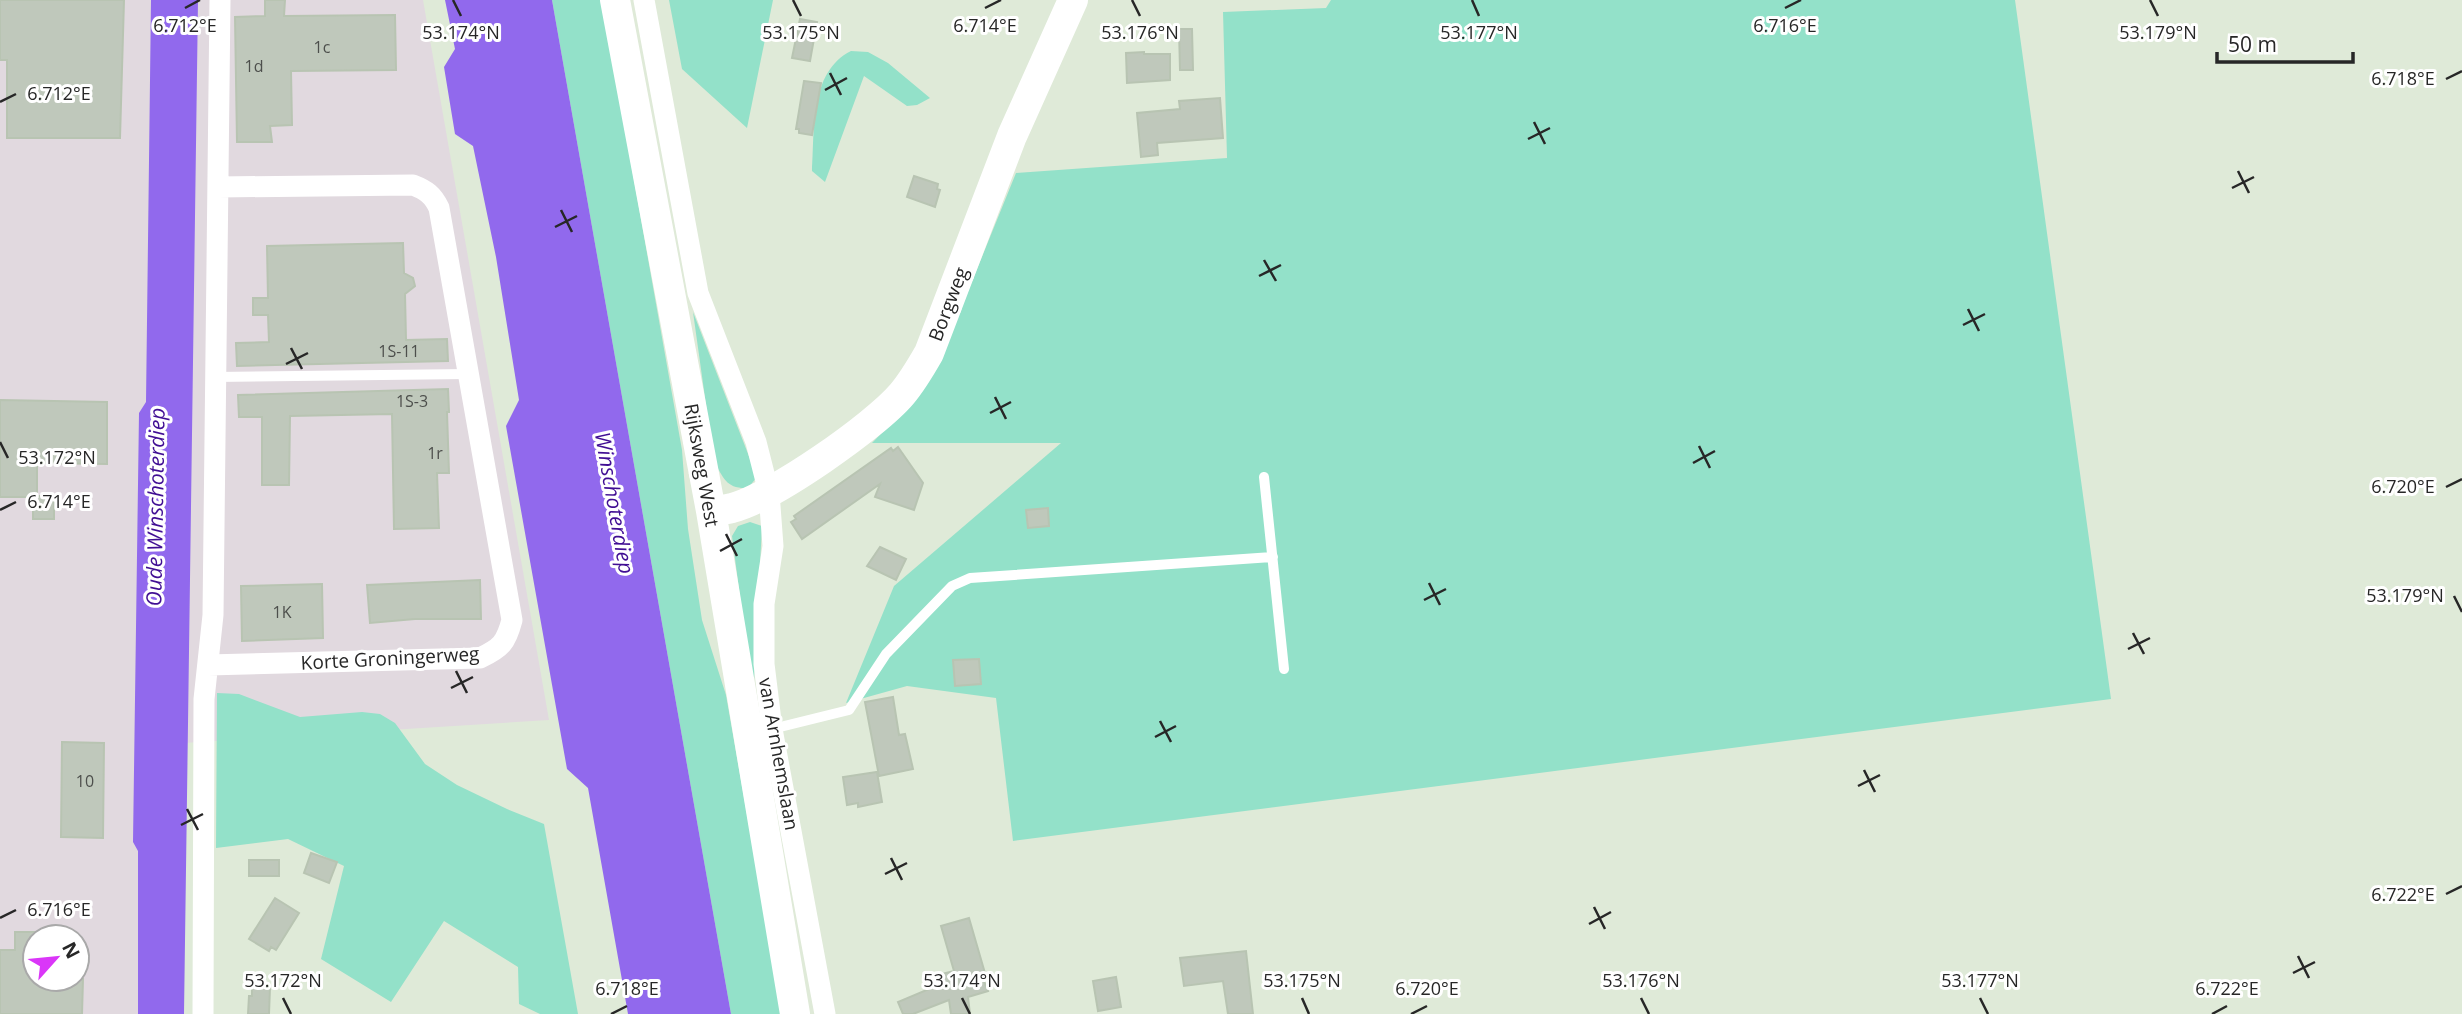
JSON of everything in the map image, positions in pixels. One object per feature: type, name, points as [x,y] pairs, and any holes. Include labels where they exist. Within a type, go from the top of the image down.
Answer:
[{"type":"main road","name":"Rijksweg West","points":[[615,0],[711,512],[795,1014]]},
{"type":"main road","name":"Borgweg","points":[[711,512],[733,508],[769,493],[821,459],[901,396],[921,368],[1012,135],[1073,0]]},
{"type":"street","points":[[203,1014],[204,699],[213,615],[220,0]]},
{"type":"street","points":[[644,0],[698,293],[756,442],[769,493]]},
{"type":"street","name":"Korte Groningerweg","points":[[208,665],[480,658],[496,650],[508,638],[512,620],[439,208],[434,197],[413,185],[218,187]]},
{"type":"street","name":"van Arnhemslaan","points":[[769,493],[773,546],[764,604],[762,648],[772,729],[825,1014]]},
{"type":"lane","points":[[215,377],[468,374]]},
{"type":"lane","points":[[1264,477],[1284,669]]},
{"type":"lane","points":[[772,729],[849,710],[886,654],[952,586],[970,578],[1273,557]]},
{"type":"shaded area","points":[[0,0],[423,0],[549,720],[151,745],[149,1014],[0,1014]]},
{"type":"shaded area","points":[[552,0],[602,0],[682,450],[688,529],[702,620],[726,695],[782,1014],[731,1014]]},
{"type":"shaded area","points":[[669,0],[773,0],[747,128],[682,69]]},
{"type":"shaded area","points":[[1331,0],[2015,0],[2111,699],[1013,841],[996,698],[907,686],[846,703],[894,586],[1061,443],[872,443],[906,408],[960,311],[1016,173],[1227,158],[1223,12],[1326,8]]},
{"type":"shaded area","points":[[851,51],[868,52],[888,63],[930,98],[917,105],[907,106],[864,76],[825,182],[812,171],[817,104],[828,73],[837,61]]},
{"type":"shaded area","points":[[693,312],[757,477],[748,488],[730,484],[723,478],[714,462]]},
{"type":"shaded area","points":[[750,522],[762,526],[754,681],[750,672],[732,536],[738,526]]},
{"type":"shaded area","points":[[217,693],[239,694],[300,717],[362,712],[380,714],[395,723],[425,764],[457,785],[544,824],[578,1014],[540,1014],[519,1004],[518,967],[444,921],[391,1002],[321,959],[344,866],[288,839],[216,848]]},
{"type":"water","name":"Oude Winschoterdiep","points":[[151,0],[198,0],[184,1014],[138,1014],[138,851],[133,842],[139,413],[146,402]]},
{"type":"water","name":"Winschoterdiep","points":[[445,0],[552,0],[731,1014],[628,1014],[588,788],[567,769],[506,426],[519,400],[496,257],[473,146],[455,134],[444,67],[455,49]]},
{"type":"building","points":[[0,0],[124,0],[120,138],[7,138],[7,60],[0,60]]},
{"type":"building","points":[[265,0],[285,0],[284,16],[395,15],[396,70],[291,71],[292,125],[270,126],[272,142],[237,142],[235,17],[265,16]]},
{"type":"building","points":[[800,19],[817,22],[810,61],[792,58]]},
{"type":"building","points":[[1179,29],[1192,29],[1193,70],[1180,70]]},
{"type":"building","points":[[1126,53],[1170,54],[1170,80],[1127,83]]},
{"type":"building","points":[[804,81],[821,83],[812,135],[799,133],[799,129],[796,129]]},
{"type":"building","points":[[1220,98],[1223,138],[1157,143],[1158,155],[1141,157],[1137,113],[1180,109],[1179,101]]},
{"type":"building","points":[[914,176],[938,184],[937,189],[940,190],[935,207],[907,197]]},
{"type":"building","points":[[403,243],[404,273],[413,278],[415,286],[405,294],[406,340],[447,339],[448,361],[237,366],[236,343],[269,342],[268,315],[253,315],[253,298],[268,298],[267,246]]},
{"type":"building","points":[[448,389],[449,473],[437,473],[439,528],[394,529],[392,414],[290,416],[289,485],[262,485],[262,417],[239,417],[238,395]]},
{"type":"building","points":[[0,400],[107,402],[107,464],[37,463],[37,496],[54,496],[54,519],[33,519],[33,497],[0,497]]},
{"type":"building","points":[[898,447],[923,483],[914,510],[875,497],[880,484],[802,539],[791,522],[796,519],[794,516],[891,448],[893,451]]},
{"type":"building","points":[[1048,508],[1049,526],[1028,528],[1026,510]]},
{"type":"building","points":[[880,547],[906,559],[896,580],[867,566]]},
{"type":"building","points":[[480,580],[481,619],[415,619],[370,623],[367,585]]},
{"type":"building","points":[[322,584],[323,638],[242,641],[241,586]]},
{"type":"building","points":[[979,659],[981,684],[955,686],[953,660]]},
{"type":"building","points":[[893,697],[899,735],[905,734],[913,769],[879,776],[865,702]]},
{"type":"building","points":[[62,742],[104,743],[103,838],[61,837]]},
{"type":"building","points":[[877,772],[882,802],[858,807],[858,803],[847,805],[843,777]]},
{"type":"building","points":[[311,853],[337,862],[329,883],[304,873]]},
{"type":"building","points":[[249,860],[279,860],[279,876],[249,876]]},
{"type":"building","points":[[275,898],[299,913],[276,950],[271,947],[269,951],[249,939]]},
{"type":"building","points":[[969,918],[988,991],[968,997],[970,1014],[951,1014],[949,1000],[913,1014],[903,1014],[898,1002],[941,984],[938,975],[954,971],[941,926]]},
{"type":"building","points":[[15,932],[21,932],[21,993],[83,993],[82,1014],[0,1014],[0,950],[15,950]]},
{"type":"building","points":[[1246,951],[1253,1014],[1228,1014],[1223,981],[1184,986],[1180,958]]},
{"type":"building","points":[[1116,977],[1121,1007],[1098,1011],[1093,981]]},
{"type":"building","points":[[252,987],[270,987],[269,1014],[248,1014]]}]
